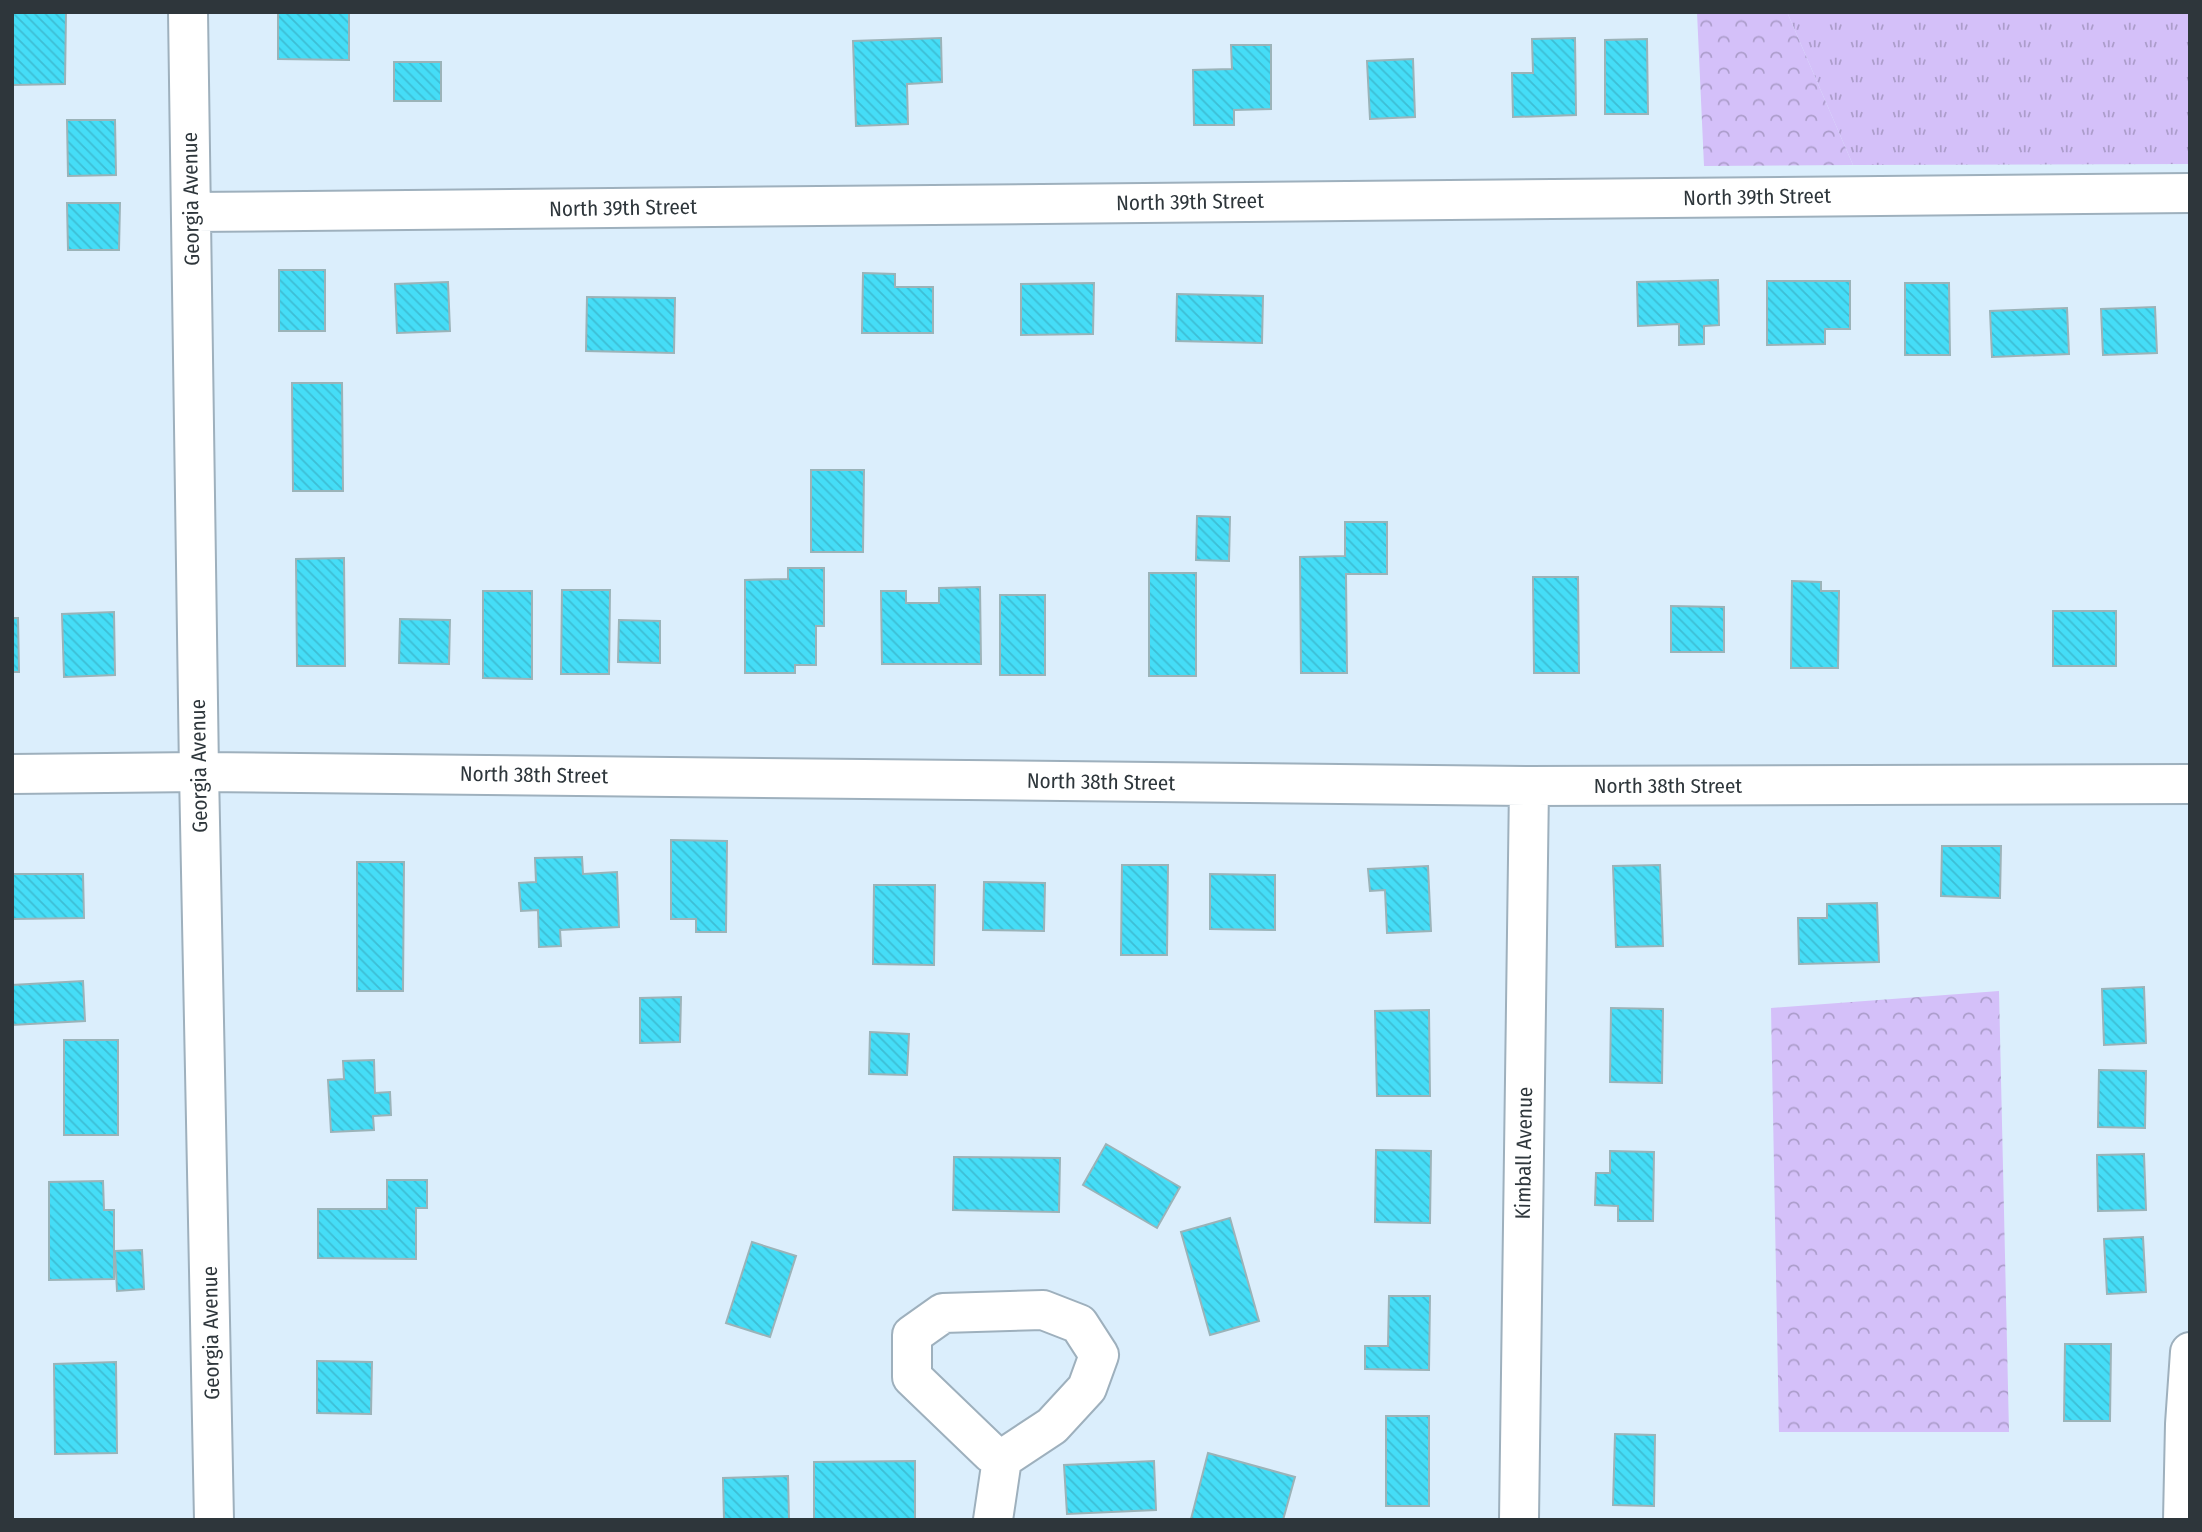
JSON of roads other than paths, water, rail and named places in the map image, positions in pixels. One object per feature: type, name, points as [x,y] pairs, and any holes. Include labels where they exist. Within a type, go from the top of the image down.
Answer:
[{"type":"street","name":"Georgia Avenue","points":[[188,12],[199,772],[215,1520]]},
{"type":"street","name":"North 39th Street","points":[[191,212],[2190,193]]},
{"type":"street","name":"North 38th Street","points":[[12,774],[199,772],[1529,786],[2190,784]]},
{"type":"street","name":"Kimball Avenue","points":[[1519,1520],[1529,786]]},
{"type":"street","points":[[993,1520],[1002,1459],[1052,1426],[1087,1388],[1099,1354],[1079,1324],[1043,1310],[943,1313],[912,1335],[912,1377],[991,1453],[1002,1459]]},
{"type":"street","points":[[2183,1520],[2190,1352]]}]
